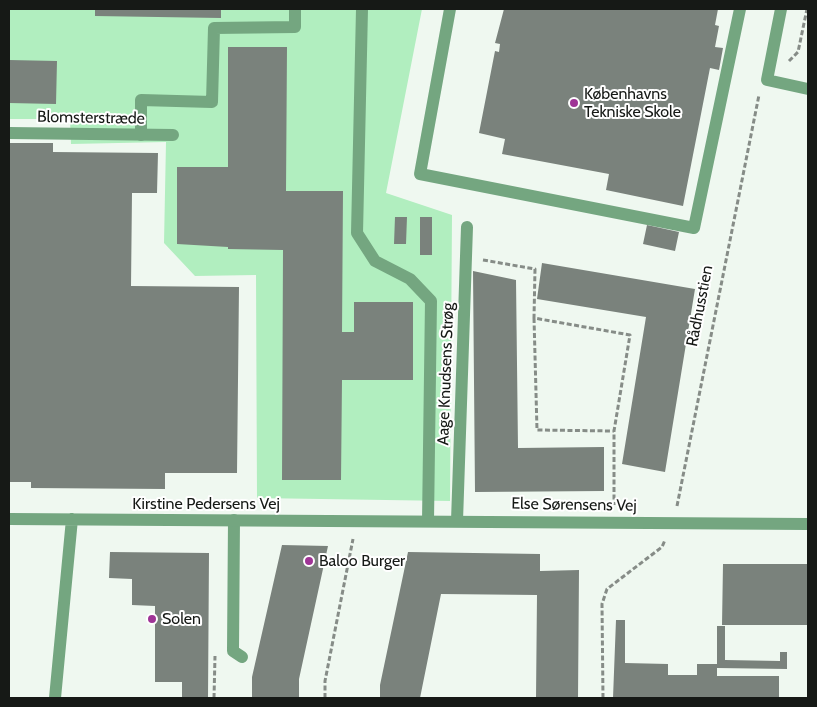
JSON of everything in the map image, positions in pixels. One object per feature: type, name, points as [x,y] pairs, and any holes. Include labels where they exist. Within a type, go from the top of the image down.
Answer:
[{"type":"street","points":[[141,135],[141,100],[212,102],[214,28],[295,27],[295,9]]},
{"type":"street","points":[[362,9],[356,233],[375,261],[410,279],[431,302],[428,522]]},
{"type":"street","points":[[450,9],[420,174],[694,228],[740,9]]},
{"type":"street","points":[[781,9],[767,80],[808,89]]},
{"type":"street","name":"Blomsterstræde","points":[[9,133],[173,135]]},
{"type":"street","name":"Aage Knudsens Strøg","points":[[457,521],[468,227]]},
{"type":"street","name":"Kirstine Pedersens Vej","points":[[9,519],[340,521]]},
{"type":"street","points":[[55,698],[72,519]]},
{"type":"street","points":[[234,520],[233,651],[242,657]]},
{"type":"street","name":"Else Sørensens Vej","points":[[340,521],[614,521],[808,524]]},
{"type":"path","name":"Rådhusstien","points":[[603,698],[602,604],[607,590],[662,547],[673,523],[758,96]]},
{"type":"path","points":[[466,257],[535,269],[534,318],[537,430],[614,430]]},
{"type":"path","points":[[534,318],[630,336],[614,430],[614,521]]},
{"type":"path","points":[[325,698],[325,681],[357,520]]},
{"type":"green space","points":[[9,9],[422,9],[386,193],[452,215],[450,501],[257,498],[256,275],[195,276],[164,243],[166,142],[71,144],[70,119],[9,119]]},
{"type":"building","points":[[95,9],[221,9],[221,18],[95,16]]},
{"type":"building","points":[[504,9],[718,9],[715,25],[719,26],[715,47],[723,48],[719,70],[710,68],[683,206],[606,190],[609,174],[502,154],[505,139],[479,133],[495,51],[499,52],[500,44],[495,43]]},
{"type":"building","points":[[228,47],[287,47],[286,191],[343,191],[342,332],[354,332],[354,302],[413,302],[413,380],[342,380],[341,480],[282,480],[283,250],[228,249],[228,247],[177,244],[177,167],[228,167]]},
{"type":"building","points":[[9,60],[57,61],[56,104],[9,103]]},
{"type":"building","points":[[9,143],[53,143],[53,152],[158,153],[157,193],[132,193],[131,286],[239,287],[237,473],[165,473],[165,489],[31,488],[31,482],[9,482]]},
{"type":"building","points":[[395,217],[407,217],[406,244],[394,244]]},
{"type":"building","points":[[420,217],[432,217],[432,255],[420,255]]},
{"type":"building","points":[[647,225],[679,232],[675,251],[643,244]]},
{"type":"building","points":[[542,263],[695,289],[665,472],[622,464],[646,317],[537,299]]},
{"type":"building","points":[[473,271],[516,280],[518,448],[604,447],[604,491],[475,492]]},
{"type":"building","points":[[282,545],[328,546],[299,679],[299,698],[252,698],[252,677]]},
{"type":"building","points":[[110,552],[209,553],[208,698],[182,698],[182,682],[155,682],[155,606],[132,605],[132,579],[109,578]]},
{"type":"building","points":[[408,552],[540,554],[540,571],[579,570],[578,698],[536,698],[537,595],[441,594],[420,698],[380,698],[380,685]]},
{"type":"building","points":[[723,564],[808,564],[808,625],[722,625]]},
{"type":"building","points":[[616,620],[625,620],[625,663],[668,664],[668,675],[697,675],[697,664],[717,664],[717,626],[725,626],[725,660],[780,661],[780,652],[787,652],[787,669],[717,668],[717,676],[779,676],[779,698],[613,698]]},
{"type":"place","name":"Københavns Tekniske Skole","points":[[574,103]]},
{"type":"place","name":"Baloo Burger","points":[[309,561]]},
{"type":"place","name":"Solen","points":[[152,619]]}]
